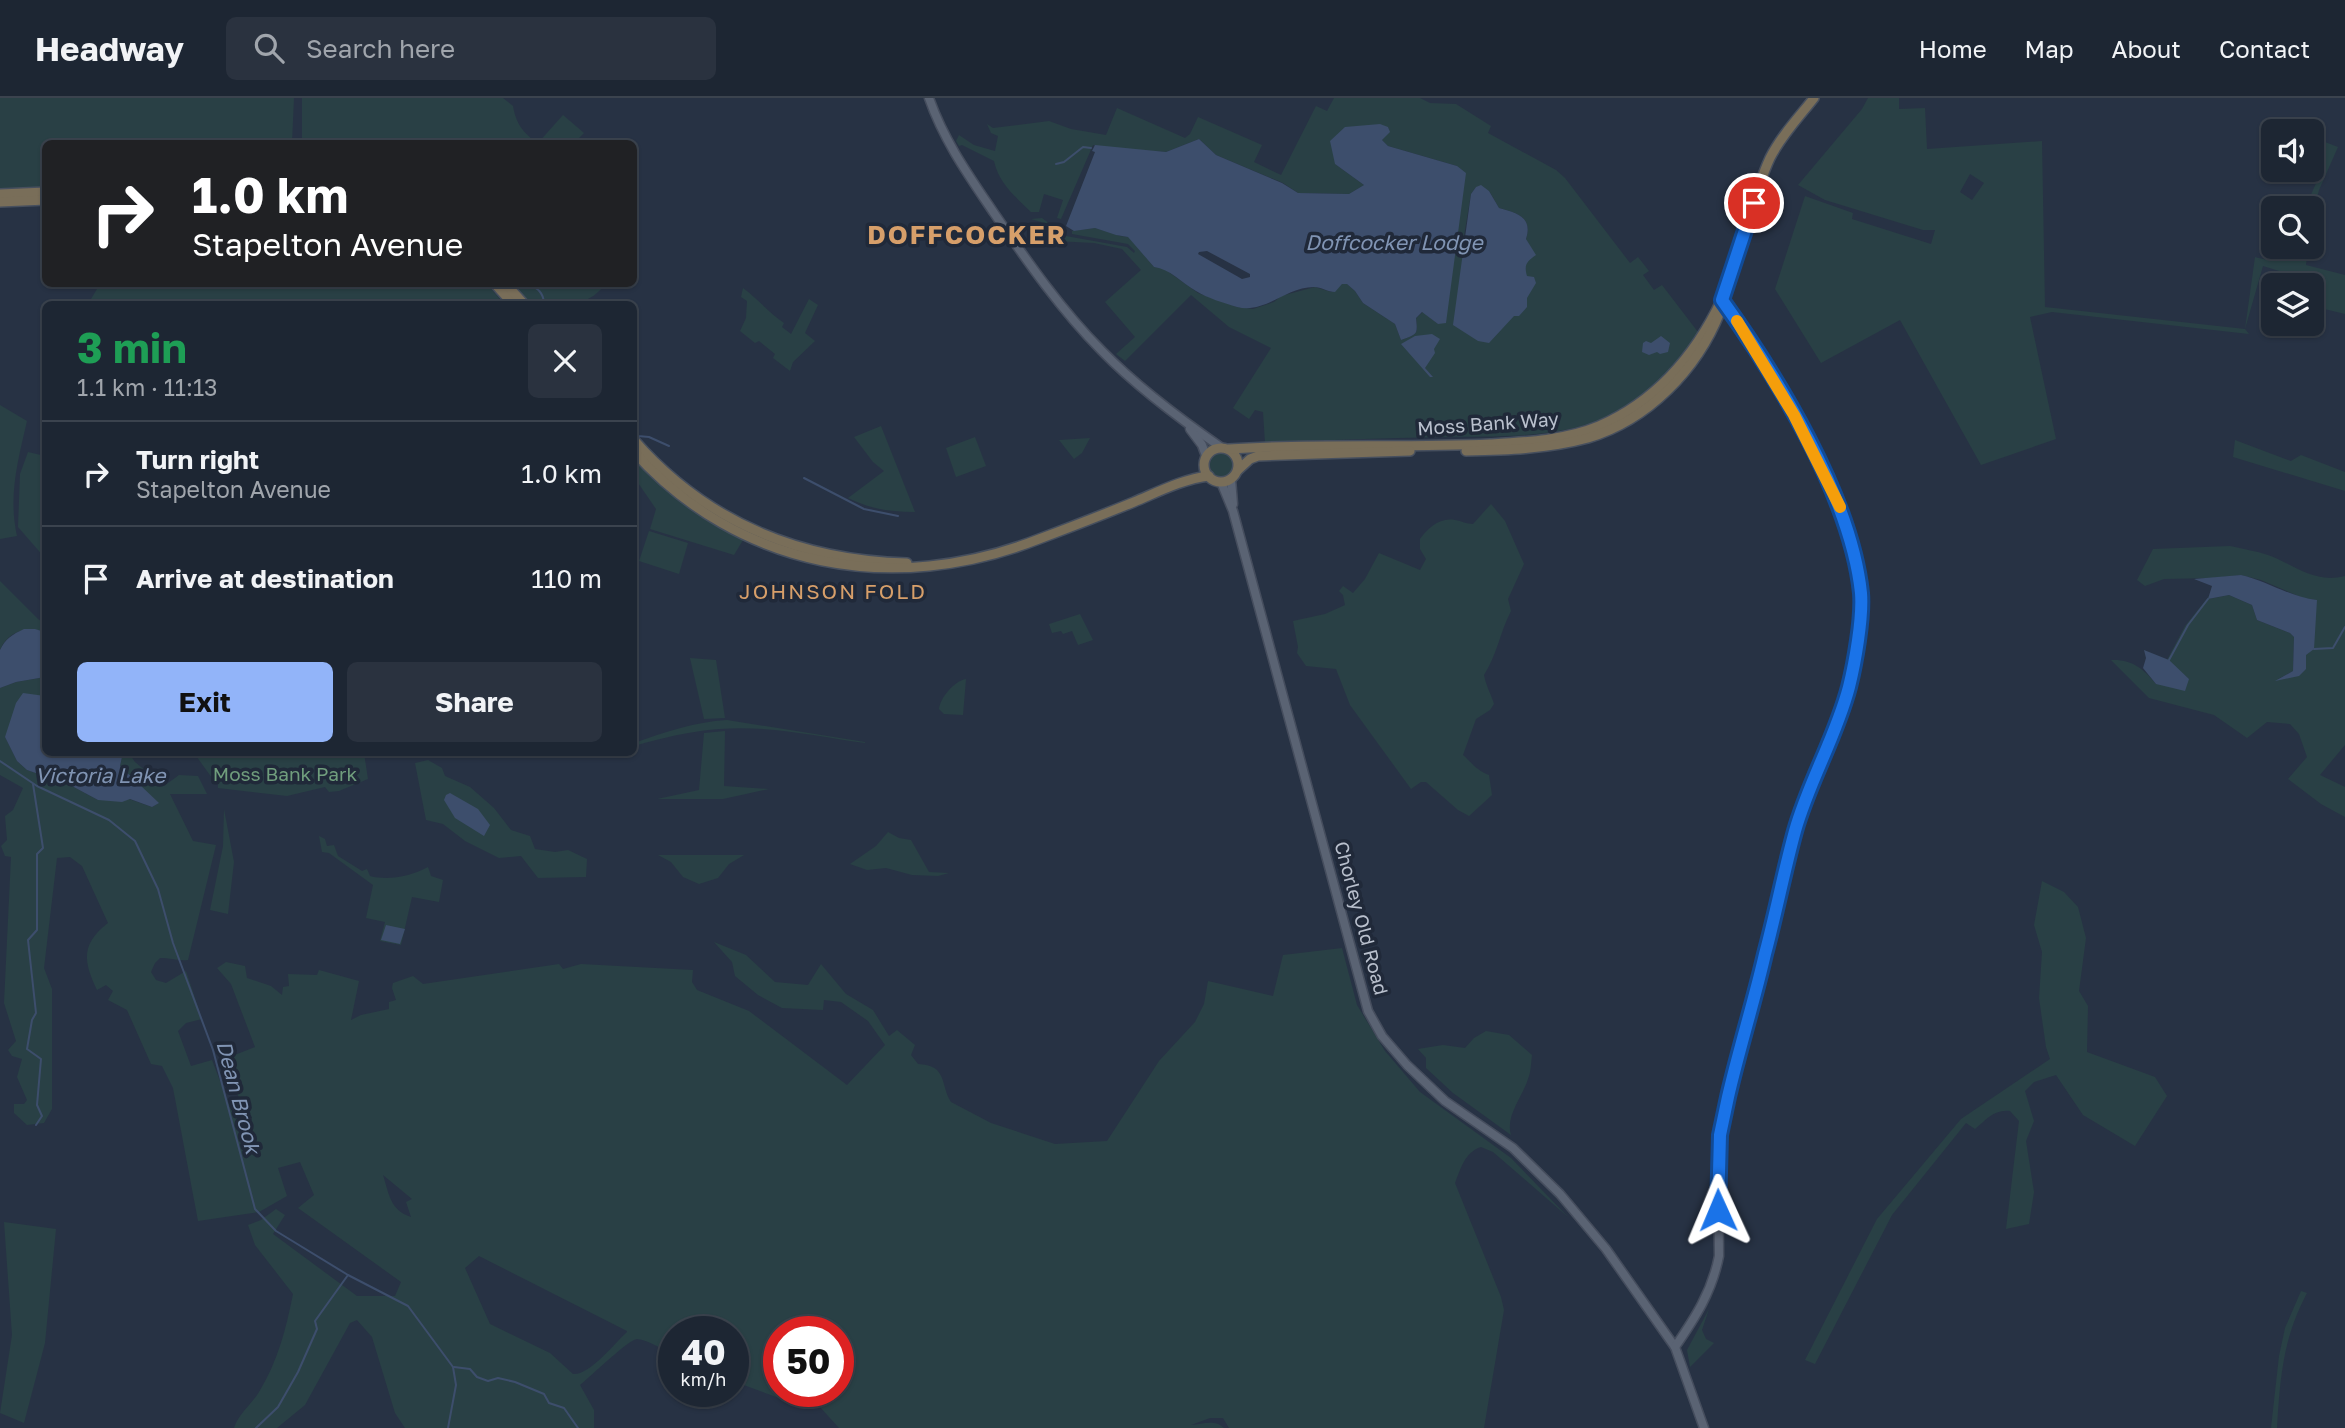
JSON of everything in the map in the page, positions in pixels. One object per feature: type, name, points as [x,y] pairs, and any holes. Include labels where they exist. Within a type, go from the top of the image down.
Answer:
[{"type":"highway","points":[[1722,300],[1771,156],[1814,98]]},
{"type":"highway","points":[[0,194],[42,192]]},
{"type":"highway","points":[[0,202],[42,200]]},
{"type":"highway","points":[[498,287],[510,301]]},
{"type":"highway","points":[[509,287],[520,301]]},
{"type":"highway","name":"Moss Bank Way","points":[[1226,449],[1294,445],[1458,446],[1534,440],[1578,433],[1597,427],[1626,412],[1661,386],[1679,367],[1701,336],[1722,300]]},
{"type":"highway","name":"Moss Bank Way","points":[[1238,470],[1250,458],[1265,456],[1506,450],[1536,448],[1590,437],[1630,419],[1666,392],[1699,353],[1714,327],[1722,300]]},
{"type":"highway","points":[[637,443],[653,461],[694,496],[757,532],[797,547],[844,558],[937,564]]},
{"type":"highway","points":[[1181,483],[1195,472],[1206,458],[1213,450],[1226,449],[1238,460],[1238,470],[1231,479],[1221,482],[1209,476],[1205,468],[1206,458]]},
{"type":"highway","points":[[637,455],[692,505],[727,526],[782,550],[824,562],[859,568],[895,569],[1006,551],[1181,483],[1209,476]]},
{"type":"main road","points":[[929,98],[937,121],[956,156],[1063,307],[1104,354],[1181,419],[1226,449]]},
{"type":"main road","points":[[1675,1347],[1704,1302],[1716,1273],[1719,1256],[1720,1135],[1728,1097],[1796,830],[1849,688],[1861,601],[1857,564],[1849,531],[1830,485],[1754,346],[1722,300]]},
{"type":"main road","points":[[1181,419],[1202,445],[1206,458]]},
{"type":"main road","name":"Chorley Old Road","points":[[1231,479],[1233,511]]},
{"type":"main road","name":"Chorley Old Road","points":[[1221,482],[1233,511],[1330,865],[1363,997],[1372,1017],[1397,1055],[1459,1111],[1513,1147],[1560,1194],[1606,1249],[1675,1347],[1704,1428]]},
{"type":"green space","points":[[0,98],[294,98],[292,140],[42,140],[42,187],[0,189]]},
{"type":"green space","points":[[302,98],[503,98],[513,106],[521,127],[534,140],[302,140]]},
{"type":"green space","points":[[1334,98],[1420,98],[1430,103],[1456,104],[1491,126],[1488,133],[1556,170],[1565,178],[1630,263],[1638,257],[1649,271],[1643,275],[1654,290],[1662,285],[1698,332],[1656,384],[1630,405],[1600,420],[1562,431],[1522,435],[1265,443],[1263,412],[1255,410],[1249,419],[1233,408],[1271,348],[1229,327],[1191,295],[1125,361],[1116,354],[1135,337],[1105,302],[1141,270],[1122,249],[1094,243],[1055,241],[1041,222],[1031,219],[1042,218],[1066,236],[1127,247],[1134,253],[1128,244],[1072,234],[1072,231],[1095,228],[1129,237],[1154,267],[1163,268],[1198,293],[1237,307],[1253,309],[1274,302],[1281,296],[1315,287],[1331,292],[1342,284],[1347,284],[1363,303],[1395,324],[1401,340],[1415,333],[1416,318],[1423,312],[1438,324],[1457,166],[1388,146],[1382,140],[1389,131],[1388,127],[1335,164],[1364,185],[1349,194],[1298,193],[1283,183],[1216,155],[1199,139],[1166,152],[1093,145],[1061,219],[1057,218],[1063,200],[1044,194],[1039,212],[1031,212],[1004,183],[994,161],[962,145],[959,146],[956,141],[959,135],[974,145],[995,151],[998,136],[991,133],[987,124],[993,128],[1049,121],[1071,129],[1106,135],[1117,108],[1185,138],[1190,134],[1198,117],[1262,145],[1254,162],[1281,175],[1316,106],[1327,111]],"holes":[[[1476,187],[1489,191],[1499,208],[1522,217],[1527,226],[1526,239],[1531,250],[1524,267],[1527,298],[1463,242],[1471,194]]]},
{"type":"green space","points":[[1868,98],[1899,98],[1899,109],[1925,108],[1927,149],[2042,141],[2045,307],[2245,329],[2249,334],[2052,312],[2030,317],[2056,439],[1981,465],[1900,320],[1821,363],[1775,289],[1805,196],[1853,213],[1852,219],[1931,244],[1935,230],[1923,230],[1825,200],[1798,185],[1862,109]],"holes":[[[1970,174],[1984,183],[1972,200],[1960,192]]]},
{"type":"green space","points":[[563,115],[584,133],[577,140],[541,140]]},
{"type":"green space","points":[[2324,142],[2338,147],[2324,179]]},
{"type":"green space","points":[[2317,182],[2323,182],[2317,196],[2310,196]]},
{"type":"green space","points":[[2255,257],[2307,259],[2306,265],[2345,275],[2345,314],[2324,309],[2324,273],[2285,273],[2263,266],[2245,329]]},
{"type":"green space","points":[[98,287],[490,287],[501,301],[90,301]]},
{"type":"green space","points":[[516,287],[602,287],[594,296],[583,301],[527,301]]},
{"type":"green space","points":[[743,288],[784,323],[782,327],[791,334],[809,299],[818,305],[805,333],[815,341],[793,362],[790,371],[773,358],[775,354],[759,341],[755,343],[740,331],[746,318],[747,301],[741,297]]},
{"type":"green space","points":[[0,405],[27,421],[14,492],[17,536],[0,539]]},
{"type":"green space","points":[[881,426],[915,512],[881,509],[848,498],[884,471],[873,462],[854,437]]},
{"type":"green space","points":[[975,437],[986,466],[956,477],[946,448]]},
{"type":"green space","points":[[1090,438],[1082,453],[1074,459],[1059,440]]},
{"type":"green space","points":[[2235,440],[2291,461],[2301,455],[2345,472],[2345,491],[2233,457]]},
{"type":"green space","points":[[28,452],[42,455],[42,555],[18,527],[20,474]]},
{"type":"green space","points":[[1217,453],[1227,453],[1234,460],[1234,470],[1227,477],[1217,477],[1210,470],[1210,460]]},
{"type":"green space","points":[[637,462],[685,505],[743,540],[734,555],[650,529],[656,509],[637,481]]},
{"type":"green space","points":[[1491,504],[1505,521],[1524,564],[1508,599],[1511,611],[1484,675],[1494,704],[1476,719],[1463,755],[1477,769],[1489,775],[1492,795],[1469,816],[1458,810],[1426,782],[1421,782],[1411,789],[1350,705],[1336,669],[1306,666],[1297,653],[1293,621],[1325,614],[1345,605],[1343,595],[1339,591],[1343,586],[1353,593],[1365,579],[1379,553],[1420,570],[1426,559],[1420,549],[1420,539],[1427,531],[1444,520],[1473,524]]},
{"type":"green space","points":[[649,531],[688,543],[679,574],[639,561]]},
{"type":"green space","points":[[2230,546],[2268,555],[2314,576],[2345,576],[2345,745],[2320,775],[2345,787],[2345,817],[2321,804],[2288,779],[2307,757],[2299,734],[2290,724],[2267,722],[2247,738],[2214,715],[2149,698],[2111,660],[2125,661],[2137,666],[2156,684],[2189,679],[2167,660],[2185,626],[2209,596],[2209,599],[2229,595],[2252,605],[2257,620],[2294,637],[2293,671],[2278,679],[2306,669],[2316,600],[2303,598],[2261,580],[2241,575],[2164,579],[2145,586],[2137,580],[2153,549]]},
{"type":"green space","points":[[0,581],[42,622],[42,632],[25,630],[13,634],[0,650]]},
{"type":"green space","points":[[1080,614],[1093,640],[1078,645],[1072,631],[1052,633],[1049,624]]},
{"type":"green space","points":[[690,658],[716,660],[725,718],[704,719]]},
{"type":"green space","points":[[42,678],[42,699],[5,737],[17,761],[27,770],[70,785],[98,800],[129,799],[152,807],[158,803],[120,766],[122,756],[131,756],[164,786],[179,775],[198,776],[207,794],[170,794],[193,841],[216,845],[188,960],[160,958],[151,972],[156,980],[166,983],[186,971],[202,1019],[186,1023],[178,1031],[191,1066],[212,1060],[230,1107],[241,1102],[222,1060],[255,1047],[231,984],[217,968],[226,962],[245,966],[247,978],[271,986],[282,995],[283,987],[289,986],[288,974],[317,975],[319,970],[359,981],[351,1020],[389,1009],[389,1002],[396,1000],[393,983],[413,976],[423,984],[559,964],[563,969],[581,964],[693,970],[692,982],[697,990],[749,1011],[847,1085],[885,1045],[868,1021],[841,1002],[824,1000],[823,1010],[782,1008],[758,995],[735,976],[732,962],[714,942],[746,955],[775,982],[808,985],[821,964],[846,994],[873,1010],[889,1036],[897,1030],[915,1045],[911,1055],[918,1064],[928,1065],[939,1072],[951,1102],[991,1123],[1055,1144],[1107,1141],[1159,1061],[1195,1022],[1204,1004],[1208,981],[1273,996],[1283,955],[1342,948],[1357,1005],[1385,1051],[1420,1092],[1511,1158],[1568,1217],[1493,1152],[1481,1147],[1476,1149],[1462,1166],[1455,1183],[1504,1310],[1484,1428],[1229,1428],[1223,1418],[1210,1418],[1191,1425],[1213,1423],[1224,1428],[839,1428],[820,1407],[854,1407],[854,1316],[763,1316],[763,1392],[749,1387],[749,1316],[658,1316],[658,1347],[637,1339],[618,1351],[580,1385],[594,1410],[594,1428],[405,1428],[395,1413],[372,1337],[357,1320],[350,1323],[305,1405],[277,1428],[234,1428],[271,1369],[293,1294],[255,1245],[248,1225],[261,1220],[276,1209],[285,1215],[273,1234],[357,1296],[395,1296],[401,1282],[298,1208],[314,1195],[300,1162],[278,1168],[287,1196],[259,1212],[198,1221],[173,1088],[162,1066],[151,1064],[127,1010],[108,1000],[113,991],[106,985],[97,990],[92,980],[87,962],[89,946],[108,923],[82,866],[70,857],[57,858],[44,968],[52,989],[52,1109],[44,1123],[27,1125],[14,1113],[14,1104],[24,1104],[27,1100],[17,1077],[22,1059],[12,1056],[8,1050],[16,1041],[4,1003],[11,857],[5,856],[1,846],[7,840],[5,816],[13,810],[23,788],[0,775],[0,688]],"holes":[[[383,1175],[412,1199],[406,1202],[411,1217],[394,1206]],[[479,1256],[627,1331],[594,1364],[573,1374],[550,1353],[490,1324],[465,1268]]]},
{"type":"green space","points":[[966,679],[963,715],[944,714],[939,709],[945,695],[952,686]]},
{"type":"green space","points":[[727,720],[865,743],[792,732],[737,728],[687,733],[637,745],[637,742],[703,723]]},
{"type":"green space","points":[[725,731],[724,786],[769,789],[723,799],[657,799],[699,790],[704,733]]},
{"type":"green space","name":"Moss Bank Park","points":[[196,756],[364,756],[368,779],[339,791],[329,792],[325,787],[287,796],[218,788],[218,783]]},
{"type":"green space","points":[[428,760],[442,768],[445,776],[470,787],[494,808],[511,830],[530,836],[535,849],[555,852],[568,850],[587,859],[586,877],[538,878],[521,856],[499,858],[465,841],[443,824],[426,820],[415,763]]},
{"type":"green space","points":[[224,809],[234,862],[228,914],[210,910],[223,846]]},
{"type":"green space","points":[[888,832],[911,840],[929,872],[949,873],[938,876],[912,875],[886,868],[867,870],[850,864],[876,846]]},
{"type":"green space","points":[[319,836],[325,839],[327,846],[334,845],[338,856],[362,871],[367,869],[370,876],[400,877],[428,867],[431,876],[443,880],[439,902],[412,897],[401,945],[380,941],[385,922],[366,918],[373,885],[329,853],[322,852]]},
{"type":"green space","points":[[658,855],[744,855],[729,864],[718,878],[699,884],[683,877],[671,862]]},
{"type":"green space","points":[[2042,881],[2064,892],[2078,907],[2086,938],[2079,991],[2088,1006],[2087,1052],[2155,1077],[2167,1096],[2135,1146],[2083,1115],[2056,1075],[2034,1082],[2025,1091],[2034,1121],[2026,1141],[2034,1192],[2029,1224],[2006,1229],[2019,1121],[2010,1111],[2004,1111],[1991,1116],[1975,1129],[1966,1123],[1892,1215],[1815,1364],[1805,1360],[1877,1219],[1961,1119],[2050,1059],[2039,998],[2042,952],[2034,925]]},
{"type":"green space","points":[[1486,1031],[1509,1035],[1532,1055],[1526,1086],[1510,1121],[1511,1135],[1453,1093],[1426,1068],[1426,1058],[1418,1049],[1443,1045],[1465,1048],[1474,1038]]},
{"type":"green space","points":[[4,1222],[56,1229],[45,1343],[24,1423],[0,1413],[12,1335]]},
{"type":"green space","points":[[2301,1291],[2307,1293],[2288,1342],[2281,1375],[2277,1428],[2271,1428],[2285,1328]]},
{"type":"green space","points":[[1709,1309],[1702,1330],[1706,1339],[1714,1343],[1690,1367],[1687,1350]]},
{"type":"water","name":"Doffcocker Lodge","points":[[1380,124],[1388,127],[1390,132],[1382,140],[1388,146],[1457,166],[1466,173],[1446,323],[1438,324],[1422,312],[1416,318],[1415,333],[1401,340],[1395,324],[1363,303],[1347,284],[1342,284],[1335,292],[1317,287],[1304,288],[1257,307],[1237,307],[1205,296],[1171,273],[1154,267],[1128,237],[1095,228],[1074,231],[1066,226],[1095,152],[1092,151],[1095,145],[1166,152],[1199,139],[1216,155],[1282,183],[1298,193],[1349,194],[1364,185],[1335,164],[1330,141],[1345,127]],"holes":[[[1207,251],[1250,274],[1250,277],[1242,279],[1198,254]]]},
{"type":"water","name":"Doffcocker Lodge","points":[[1481,185],[1489,191],[1499,208],[1522,217],[1527,226],[1526,239],[1536,255],[1526,266],[1527,276],[1534,277],[1536,283],[1527,298],[1527,307],[1519,316],[1514,316],[1489,343],[1478,341],[1453,325],[1471,194]]},
{"type":"water","points":[[1432,334],[1440,339],[1425,368],[1433,377],[1430,377],[1401,344],[1415,336]]},
{"type":"water","points":[[1661,336],[1670,343],[1668,352],[1649,355],[1642,352],[1643,343],[1651,343]]},
{"type":"water","points":[[2241,575],[2297,596],[2317,600],[2314,649],[2306,655],[2306,669],[2299,676],[2275,681],[2293,671],[2294,637],[2290,633],[2257,620],[2252,605],[2229,595],[2208,599],[2212,586],[2194,579]]},
{"type":"water","points":[[24,629],[42,631],[42,678],[0,688],[0,650],[16,633]]},
{"type":"water","points":[[2144,650],[2169,660],[2189,679],[2185,691],[2156,684],[2143,668],[2146,658]]},
{"type":"water","name":"Victoria Lake","points":[[23,693],[42,696],[42,756],[122,756],[120,766],[159,803],[152,807],[130,799],[122,802],[98,800],[70,785],[27,770],[17,761],[5,737],[16,703]]},
{"type":"water","points":[[450,793],[478,809],[490,825],[484,836],[455,818],[444,800]]},
{"type":"water","points":[[386,925],[405,929],[400,944],[381,940]]},
{"type":"waterway","points":[[1056,164],[1064,162],[1083,147],[1091,148]]},
{"type":"waterway","points":[[534,287],[540,291],[543,301]]},
{"type":"waterway","points":[[637,434],[669,446]]},
{"type":"waterway","points":[[804,478],[864,509],[898,516]]},
{"type":"waterway","points":[[2169,660],[2188,625],[2208,599]]},
{"type":"waterway","points":[[2314,649],[2333,648],[2345,627]]},
{"type":"waterway","name":"Dean Brook","points":[[0,761],[37,786],[109,820],[135,841],[158,889],[173,943],[213,1050],[255,1209],[276,1231],[348,1275],[408,1306],[453,1367],[456,1385],[448,1428]]},
{"type":"waterway","points":[[33,784],[43,848],[37,854],[37,930],[28,940],[36,1013],[32,1020],[27,1049],[41,1059],[37,1105],[42,1116],[36,1125]]},
{"type":"waterway","points":[[256,1428],[278,1407],[298,1372],[317,1329],[315,1321],[348,1275]]},
{"type":"waterway","points":[[454,1367],[470,1369],[477,1377],[488,1381],[498,1378],[544,1394],[549,1403],[564,1408],[578,1428]]},
{"type":"slow traffic","points":[[1737,321],[1794,415],[1840,507]]},
{"type":"district","name":"DOFFCOCKER","points":[[967,234]]},
{"type":"district","name":"JOHNSON FOLD","points":[[833,591]]},
{"type":"route","points":[[1718,1210],[1720,1135],[1728,1097],[1796,830],[1816,770],[1849,688],[1861,601],[1857,564],[1849,531],[1830,485],[1754,346],[1722,300],[1754,203]]}]
